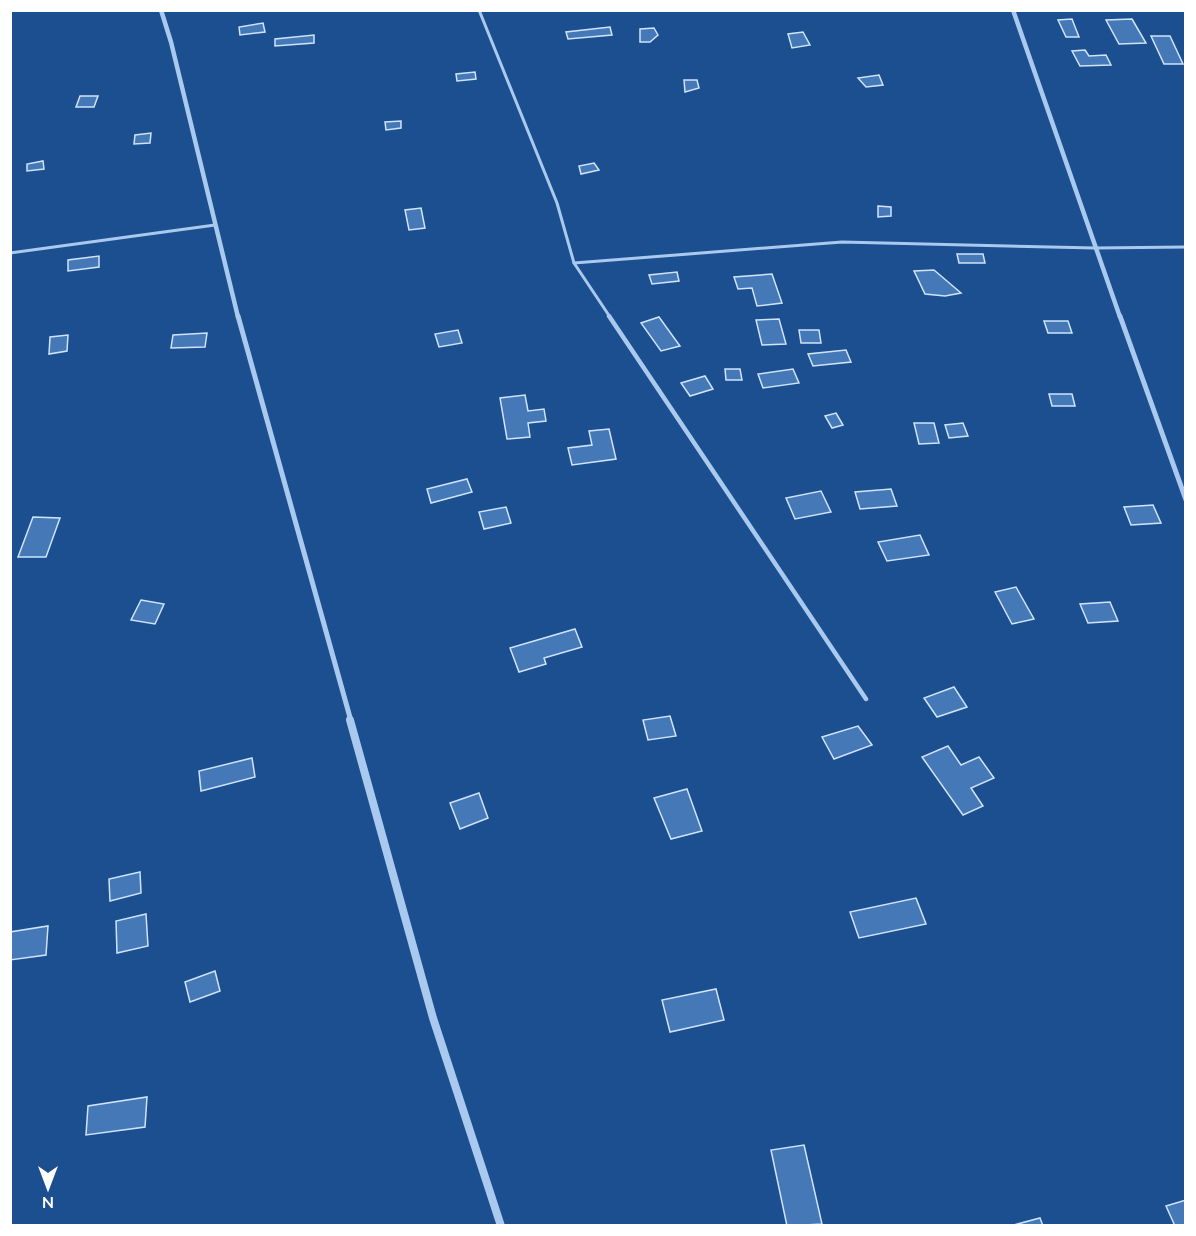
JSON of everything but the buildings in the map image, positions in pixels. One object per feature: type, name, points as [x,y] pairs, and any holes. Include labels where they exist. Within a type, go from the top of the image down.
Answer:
[{"type":"street","points":[[160,10],[171,42],[226,273],[433,1018],[501,1226]]},
{"type":"street","points":[[1013,10],[1185,500]]},
{"type":"lane","points":[[479,10],[556,203],[574,263],[866,699]]},
{"type":"lane","points":[[10,253],[215,225]]},
{"type":"lane","points":[[574,263],[842,242],[1095,248],[1185,247]]}]
